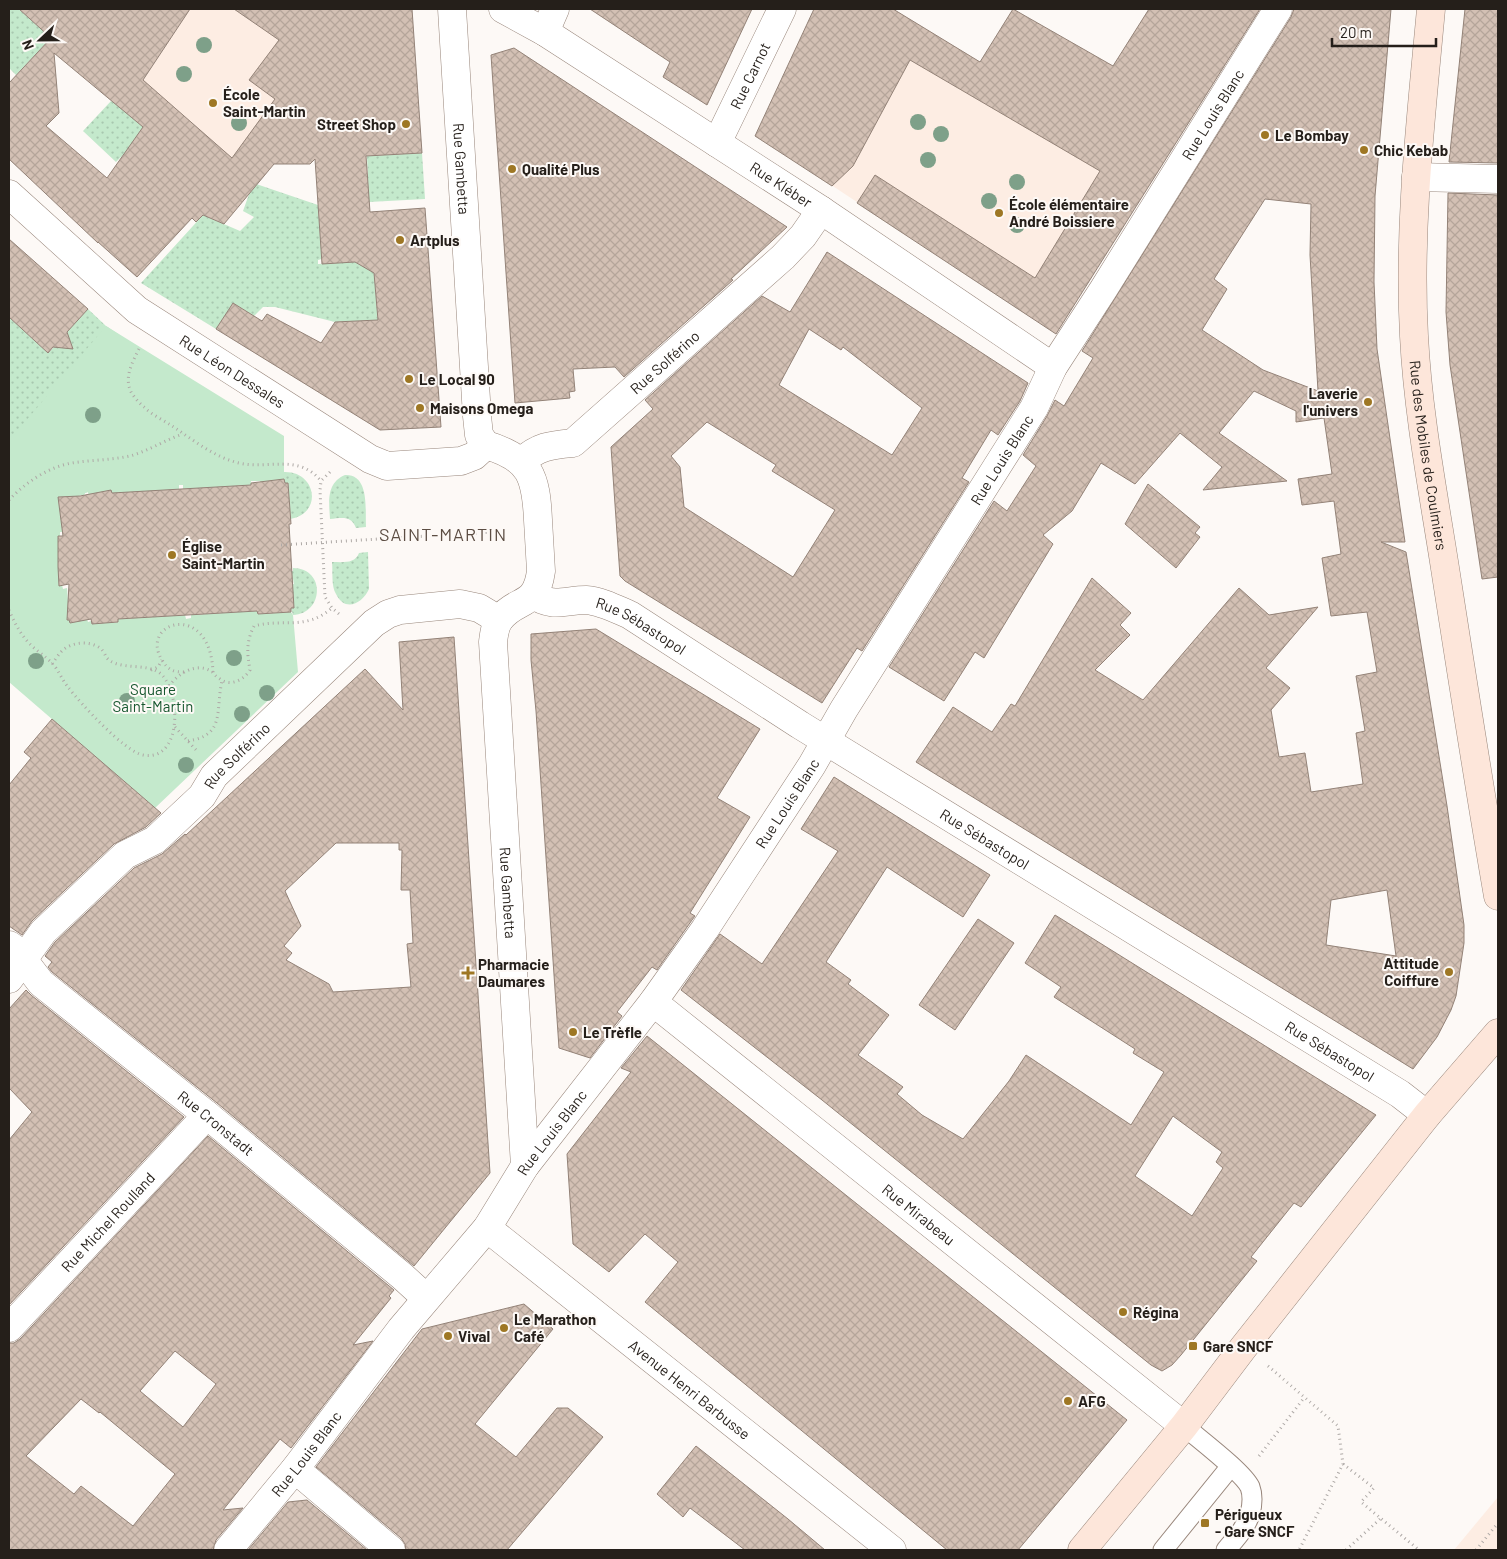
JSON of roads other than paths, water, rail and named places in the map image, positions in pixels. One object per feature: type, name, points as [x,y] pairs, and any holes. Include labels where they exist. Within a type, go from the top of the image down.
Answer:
[{"type":"street","name":"Rue Gambetta","points":[[452,9],[477,416],[479,435],[486,446]]},
{"type":"street","name":"Rue Kléber","points":[[503,9],[550,21],[717,143],[821,210],[1053,366]]},
{"type":"street","name":"Rue Carnot","points":[[717,143],[782,9]]},
{"type":"street","name":"Rue Louis Blanc","points":[[228,1550],[295,1469],[401,1329],[487,1228],[526,1166],[653,1002],[705,929],[812,765],[1034,408],[1053,366],[1103,290],[1278,9]]},
{"type":"street","name":"Rue des Mobiles de Coulmiers","points":[[1430,9],[1416,177],[1412,255],[1414,328],[1422,424],[1498,896]]},
{"type":"street","points":[[1416,177],[1498,179]]},
{"type":"street","name":"Rue Léon Dessales","points":[[9,194],[137,310],[370,459],[387,466],[461,461],[474,456],[486,446]]},
{"type":"street","name":"Rue Solférino","points":[[521,462],[530,454],[544,447],[573,443],[783,257],[803,236],[821,210]]},
{"type":"street","points":[[486,446],[503,450],[521,462],[532,476],[537,491],[540,583],[534,595],[498,620]]},
{"type":"street","name":"Rue Sébastopol","points":[[534,595],[541,600],[553,604],[587,600],[608,605],[630,615],[826,740],[1391,1089],[1426,1115]]},
{"type":"street","name":"Rue Solférino","points":[[13,961],[125,855],[155,840],[202,796],[214,776],[374,623],[388,614],[400,610],[460,604],[479,608],[498,620]]},
{"type":"street","name":"Rue Gambetta","points":[[498,620],[493,642],[526,1166]]},
{"type":"street","name":"Rue Cronstadt","points":[[13,961],[207,1115],[426,1298]]},
{"type":"street","name":"Rue Mirabeau","points":[[653,1002],[1184,1426]]},
{"type":"street","points":[[1082,1550],[1184,1426],[1242,1348],[1426,1115],[1498,1033]]},
{"type":"street","name":"Rue Michel Roulland","points":[[9,1328],[207,1115]]},
{"type":"street","name":"Avenue Henri Barbusse","points":[[487,1228],[892,1550]]},
{"type":"street","points":[[295,1469],[391,1550]]},
{"type":"lane","points":[[1184,1426],[1237,1471],[1250,1488],[1252,1498],[1250,1515],[1243,1528],[1226,1550]]},
{"type":"lane","points":[[1163,1550],[1237,1471]]},
{"type":"place","name":"École Saint-Martin","points":[[213,103]]},
{"type":"place","name":"Street Shop","points":[[406,124]]},
{"type":"place","name":"Le Bombay","points":[[1265,135]]},
{"type":"place","name":"Chic Kebab","points":[[1364,150]]},
{"type":"place","name":"Qualité Plus","points":[[512,169]]},
{"type":"place","name":"École élémentaire André Boissiere","points":[[999,213]]},
{"type":"place","name":"Artplus","points":[[400,240]]},
{"type":"place","name":"Le Local 90","points":[[409,379]]},
{"type":"place","name":"Laverie l'univers","points":[[1368,402]]},
{"type":"place","name":"Maisons Omega","points":[[420,408]]},
{"type":"place","name":"Église Saint-Martin","points":[[172,555]]},
{"type":"place","name":"Attitude Coiffure","points":[[1449,972]]},
{"type":"place","name":"Pharmacie Daumares","points":[[468,973]]},
{"type":"place","name":"Le Trèfle","points":[[573,1032]]},
{"type":"place","name":"Régina","points":[[1123,1312]]},
{"type":"place","name":"Le Marathon Café","points":[[504,1328]]},
{"type":"place","name":"Vival","points":[[448,1336]]},
{"type":"place","name":"Gare SNCF","points":[[1193,1346]]},
{"type":"place","name":"AFG","points":[[1068,1401]]},
{"type":"place","name":"Périgueux - Gare SNCF","points":[[1205,1523]]},
{"type":"district","name":"SAINT-MARTIN","points":[[443,534]]},
{"type":"park label","name":"Square Saint-Martin","points":[[153,698]]}]
